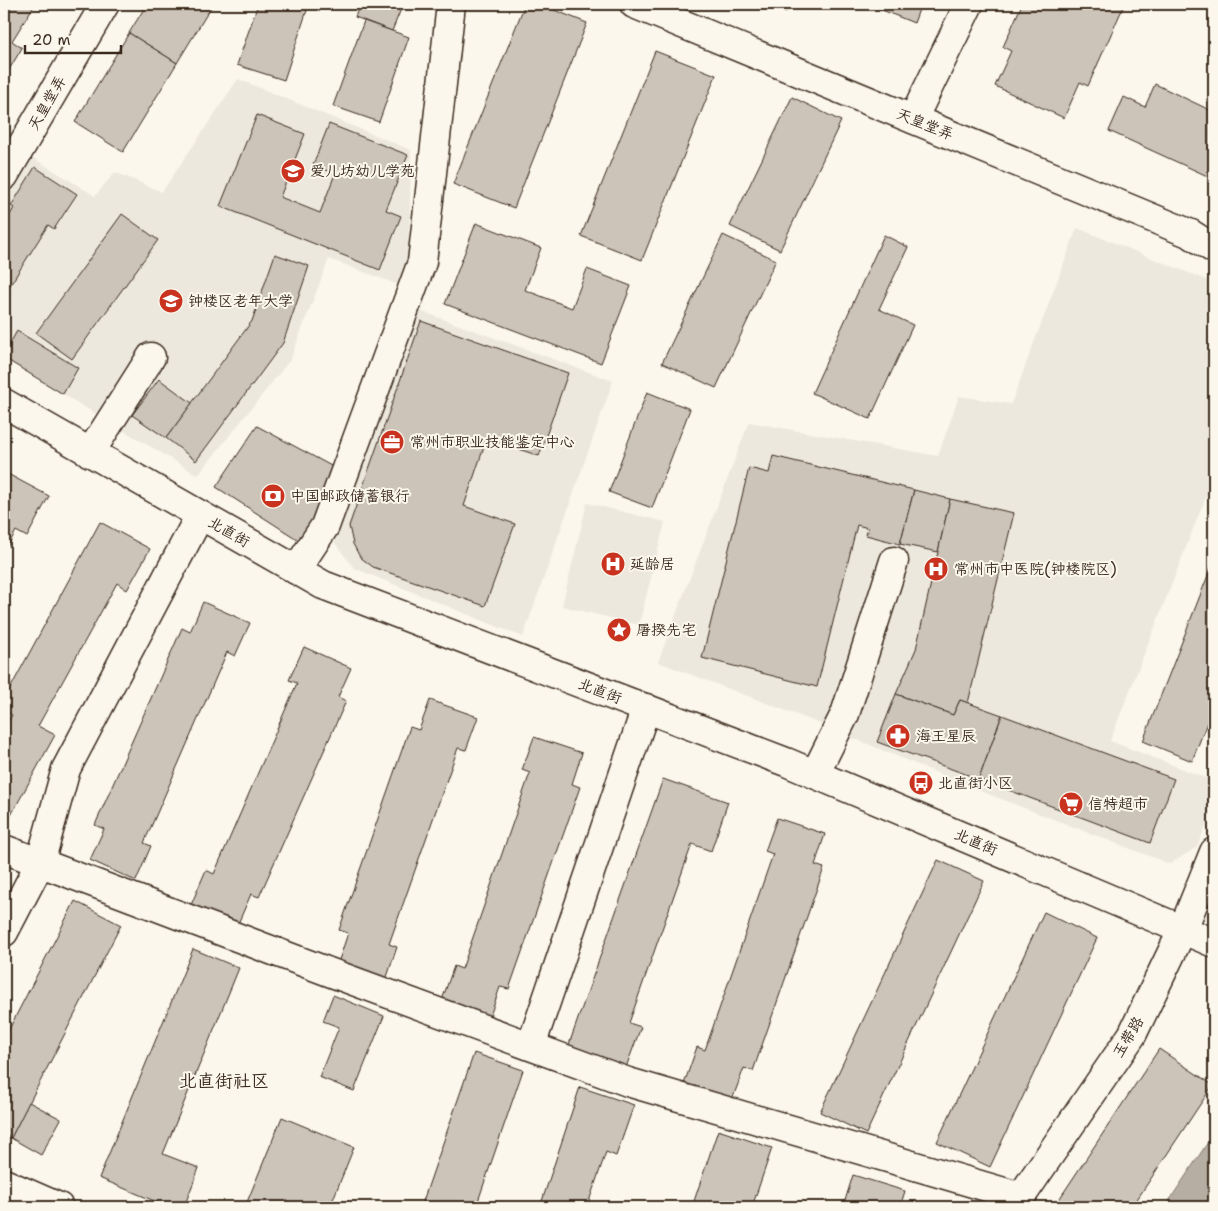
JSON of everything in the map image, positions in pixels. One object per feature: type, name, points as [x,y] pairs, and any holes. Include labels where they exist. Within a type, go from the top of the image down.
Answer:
[{"type":"street","name":"天皇堂弄","points":[[4,176],[105,4]]},
{"type":"street","points":[[296,570],[326,526],[422,262],[451,4]]},
{"type":"street","name":"天皇堂弄","points":[[634,4],[1191,234],[1214,249]]},
{"type":"street","points":[[913,119],[969,4]]},
{"type":"street","points":[[90,453],[151,357]]},
{"type":"street","name":"北直街","points":[[4,403],[323,585],[815,774],[1214,943]]},
{"type":"street","points":[[4,932],[40,863],[66,769],[200,515]]},
{"type":"street","points":[[815,774],[845,714],[894,561]]},
{"type":"street","points":[[531,1046],[646,708]]},
{"type":"street","points":[[4,849],[628,1082],[1018,1202]]},
{"type":"street","name":"玉带路","points":[[1018,1202],[1132,1035],[1183,929],[1214,852]]},
{"type":"street","points":[[4,1183],[59,1207]]},
{"type":"shaded area","name":"钟楼区老年大学","points":[[238,79],[411,150],[409,254],[399,285],[329,259],[290,360],[198,475],[4,359],[4,199],[30,156],[95,196],[115,172],[162,192]]},
{"type":"shaded area","name":"常州市中医院(钟楼院区)","points":[[1077,228],[1214,283],[1214,476],[1110,741],[1214,781],[1214,806],[1197,847],[1170,864],[975,789],[808,719],[658,662],[749,422],[938,456],[959,396],[1011,404]]},
{"type":"shaded area","points":[[418,310],[613,381],[523,637],[354,568],[332,539]]},
{"type":"shaded area","name":"延龄居","points":[[587,503],[665,522],[639,625],[562,606]]},
{"type":"shaded area","points":[[1214,1133],[1214,1207],[1165,1207]]},
{"type":"building","points":[[4,4],[35,4],[12,41],[22,48],[4,78]]},
{"type":"building","points":[[147,4],[213,4],[177,63],[129,33]]},
{"type":"building","points":[[258,4],[309,4],[284,80],[237,65]]},
{"type":"building","points":[[360,4],[403,4],[392,31],[355,17]]},
{"type":"building","points":[[525,4],[539,4],[587,23],[514,208],[453,184]]},
{"type":"building","points":[[764,4],[790,4],[786,12]]},
{"type":"building","points":[[867,4],[921,4],[914,23]]},
{"type":"building","points":[[1022,4],[1124,5],[1088,86],[1080,82],[1064,118],[995,86],[1011,51],[1003,47]]},
{"type":"building","points":[[364,21],[409,37],[379,122],[333,106]]},
{"type":"building","points":[[129,33],[177,63],[123,152],[75,122]]},
{"type":"building","points":[[655,51],[716,75],[642,260],[581,236]]},
{"type":"building","points":[[1155,84],[1214,112],[1214,179],[1109,131],[1124,97],[1145,107]]},
{"type":"building","points":[[792,97],[841,121],[780,250],[730,226]]},
{"type":"building","points":[[257,115],[305,134],[280,197],[320,213],[335,174],[313,165],[329,124],[408,155],[386,210],[401,216],[380,270],[220,206]]},
{"type":"building","points":[[35,167],[77,194],[54,229],[48,225],[4,295],[4,225],[14,208],[11,206]]},
{"type":"building","points":[[122,214],[158,240],[72,359],[36,333]]},
{"type":"building","points":[[476,223],[541,248],[525,290],[572,308],[587,269],[631,286],[601,363],[445,304]]},
{"type":"building","points":[[723,235],[776,260],[716,388],[662,363]]},
{"type":"building","points":[[884,235],[908,247],[879,309],[913,325],[870,419],[812,393]]},
{"type":"building","points":[[275,254],[309,266],[283,343],[196,461],[166,438],[252,321]]},
{"type":"building","points":[[421,321],[568,373],[539,456],[487,438],[464,506],[515,524],[485,606],[373,567],[360,557],[353,544],[349,526]]},
{"type":"building","points":[[17,331],[78,368],[63,394],[4,358],[4,354]]},
{"type":"building","points":[[159,379],[192,403],[166,438],[132,415]]},
{"type":"building","points":[[647,392],[690,409],[652,508],[609,492]]},
{"type":"building","points":[[257,426],[335,468],[315,521],[300,541],[216,487]]},
{"type":"building","points":[[773,456],[914,490],[900,544],[866,535],[868,528],[857,525],[817,687],[702,658],[749,468],[769,473]]},
{"type":"building","points":[[4,472],[49,496],[27,537],[16,531],[4,553]]},
{"type":"building","points":[[914,490],[950,499],[938,552],[900,544]]},
{"type":"building","points":[[950,499],[1014,513],[968,703],[960,700],[953,715],[896,694],[916,649]]},
{"type":"building","points":[[100,522],[150,549],[127,590],[117,583],[38,726],[55,735],[4,828],[4,729],[12,715],[4,711],[4,700]]},
{"type":"building","points":[[1214,560],[1214,705],[1192,761],[1143,741]]},
{"type":"building","points":[[203,602],[250,623],[235,656],[227,652],[144,843],[151,846],[136,881],[90,860],[104,829],[95,825],[182,628],[190,632]]},
{"type":"building","points":[[304,647],[351,668],[338,697],[346,701],[259,897],[251,894],[237,926],[191,905],[206,870],[214,874],[297,683],[289,680]]},
{"type":"building","points":[[896,694],[953,715],[960,700],[1002,715],[979,779],[877,742]]},
{"type":"building","points":[[430,700],[478,717],[466,750],[458,748],[389,944],[397,947],[385,983],[337,966],[348,933],[339,930],[410,727],[419,730]]},
{"type":"building","points":[[1002,715],[1174,779],[1150,843],[979,779]]},
{"type":"building","points":[[534,737],[582,753],[572,784],[580,787],[509,989],[500,987],[489,1019],[441,1003],[454,966],[462,969],[530,773],[522,770]]},
{"type":"building","points":[[663,779],[728,802],[711,851],[692,844],[629,1023],[641,1027],[625,1070],[567,1050]]},
{"type":"building","points":[[777,818],[825,834],[815,865],[824,868],[753,1071],[744,1068],[732,1100],[684,1084],[697,1047],[705,1050],[773,854],[765,851]]},
{"type":"building","points":[[938,860],[984,881],[866,1134],[820,1112]]},
{"type":"building","points":[[75,901],[121,925],[11,1138],[4,1135],[4,1039]]},
{"type":"building","points":[[1044,912],[1097,938],[990,1167],[937,1142]]},
{"type":"building","points":[[193,949],[239,968],[163,1154],[199,1168],[184,1207],[169,1207],[99,1178]]},
{"type":"building","points":[[333,995],[384,1016],[354,1091],[319,1077],[339,1027],[323,1021]]},
{"type":"building","points":[[1159,1049],[1213,1085],[1132,1207],[1054,1207]]},
{"type":"building","points":[[474,1053],[523,1070],[476,1207],[421,1207]]},
{"type":"building","points":[[580,1087],[634,1105],[616,1156],[606,1152],[587,1207],[540,1207]]},
{"type":"building","points":[[29,1102],[61,1119],[41,1155],[11,1138]]},
{"type":"building","points":[[282,1117],[354,1147],[330,1207],[245,1207]]},
{"type":"building","points":[[718,1130],[772,1148],[752,1207],[692,1207]]},
{"type":"building","points":[[853,1175],[905,1191],[900,1207],[843,1207]]},
{"type":"place","name":"爱儿坊幼儿学苑","points":[[293,171]]},
{"type":"place","name":"钟楼区老年大学","points":[[171,301]]},
{"type":"place","name":"常州市职业技能鉴定中心","points":[[392,442]]},
{"type":"place","name":"中国邮政储蓄银行","points":[[273,496]]},
{"type":"place","name":"延龄居","points":[[613,564]]},
{"type":"place","name":"常州市中医院(钟楼院区)","points":[[936,569]]},
{"type":"place","name":"屠揆先宅","points":[[619,630]]},
{"type":"place","name":"海王星辰","points":[[898,736]]},
{"type":"place","name":"北直街小区","points":[[921,783]]},
{"type":"place","name":"信特超市","points":[[1071,804]]},
{"type":"district","name":"北直街社区","points":[[224,1081]]}]
